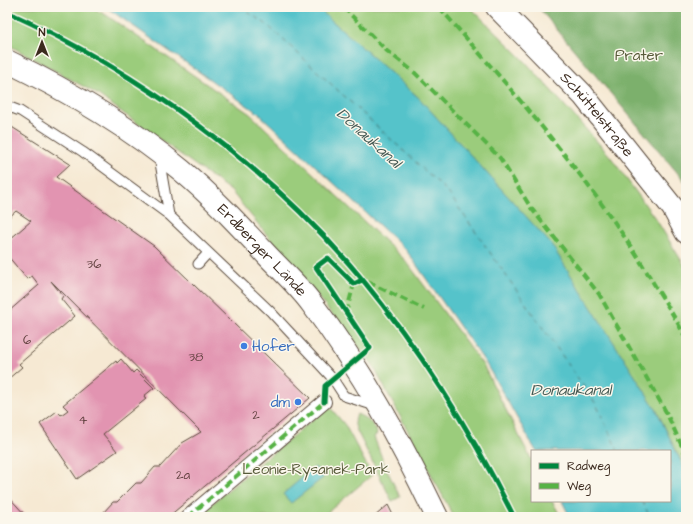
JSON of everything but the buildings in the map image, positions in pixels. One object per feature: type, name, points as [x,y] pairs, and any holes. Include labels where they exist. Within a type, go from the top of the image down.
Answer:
[{"type":"main road","name":"Schüttelstraße","points":[[497,7],[583,95],[673,208],[686,232]]},
{"type":"main road","name":"Erdberger Lände","points":[[7,61],[60,87],[111,118],[182,170],[244,231],[311,302],[353,361],[406,454],[438,517]]},
{"type":"street","points":[[188,517],[324,402]]},
{"type":"lane","points":[[7,106],[20,111],[83,152],[169,215],[270,311],[333,379],[344,396],[380,408]]},
{"type":"lane","points":[[158,153],[169,215]]},
{"type":"lane","points":[[198,264],[208,253]]},
{"type":"green space","points":[[7,7],[91,7],[106,15],[250,114],[406,261],[483,365],[531,459],[531,502],[553,502],[561,517],[454,517],[371,362],[231,191],[97,94],[7,44]]},
{"type":"green space","points":[[316,7],[470,7],[522,58],[610,156],[657,221],[686,268],[686,472],[656,409],[419,98]]},
{"type":"green space","name":"Prater","points":[[538,7],[686,7],[686,183]]},
{"type":"green space","name":"Leonie-Rysanek-Park","points":[[329,406],[345,425],[372,475],[322,517],[196,517]]},
{"type":"green space","points":[[357,414],[370,422],[375,428],[377,434],[374,437],[385,466],[400,497],[392,501],[356,429],[354,421]]},
{"type":"water","name":"Donaukanal","points":[[106,7],[316,7],[320,10],[419,98],[551,244],[656,409],[686,472],[686,517],[570,517],[562,502],[671,502],[671,450],[535,450],[485,362],[406,250],[258,113]]},
{"type":"water","points":[[315,467],[324,477],[291,503],[283,494]]},
{"type":"ferry route","points":[[240,7],[266,24],[447,191],[596,404],[618,450]]},
{"type":"ferry route","points":[[642,502],[650,517]]},
{"type":"marked path","points":[[343,7],[387,51],[414,72],[500,158],[531,208],[599,294],[666,412],[686,455]]},
{"type":"marked path","points":[[439,7],[525,106],[580,175],[631,246],[671,311],[686,339]]},
{"type":"marked path","points":[[368,282],[424,309]]},
{"type":"marked path","points":[[346,313],[354,284]]},
{"type":"marked path","points":[[188,517],[324,402]]},
{"type":"cycle path","points":[[7,12],[57,36],[106,63],[153,93],[200,126],[244,161],[286,198],[326,238],[362,279],[405,335],[445,394],[463,424],[514,517]]},
{"type":"cycle path","points":[[324,402],[325,386],[370,348],[316,267],[328,258],[354,284],[362,280]]},
{"type":"place","name":"Hofer","points":[[244,346]]},
{"type":"place","name":"dm","points":[[298,402]]}]
